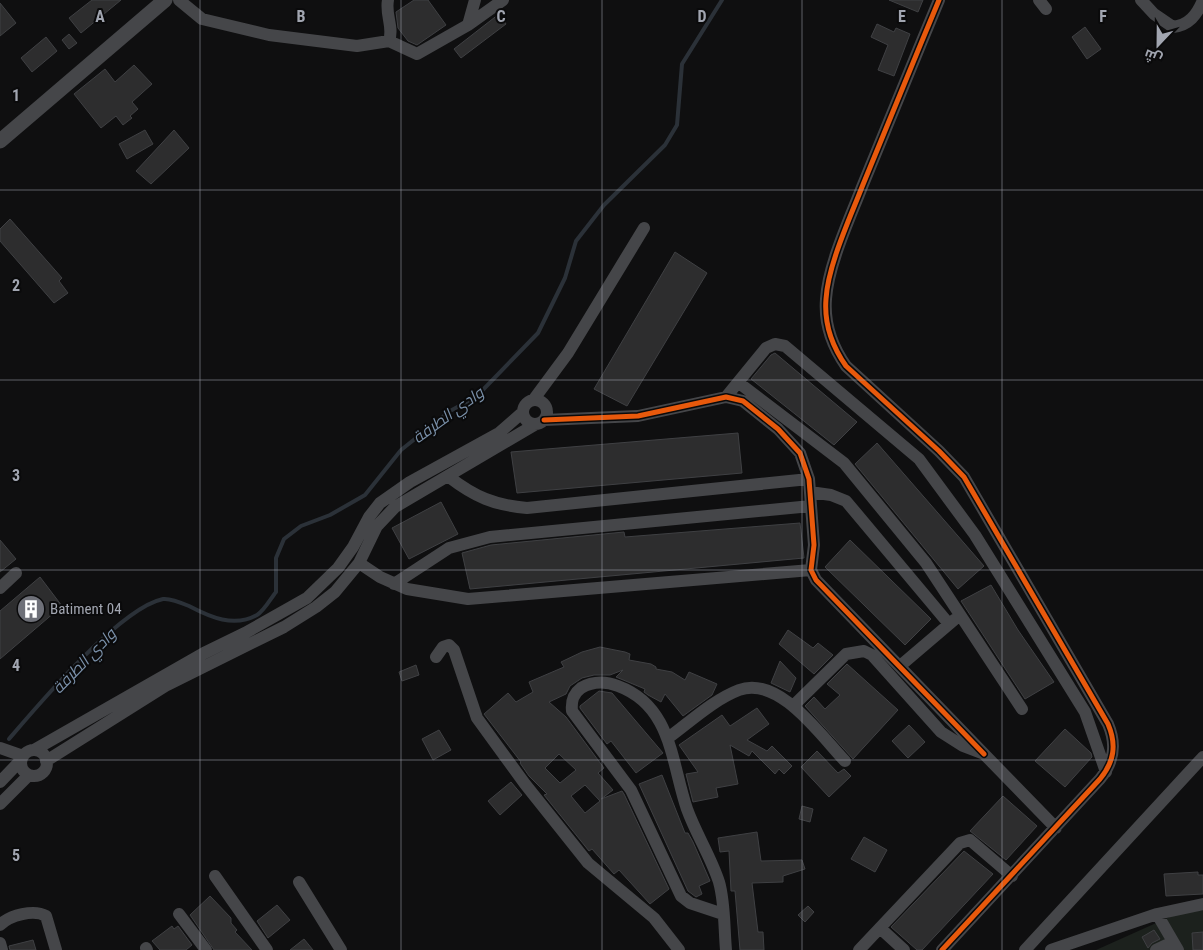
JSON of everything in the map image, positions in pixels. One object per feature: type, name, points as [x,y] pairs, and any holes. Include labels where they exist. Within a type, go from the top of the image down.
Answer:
[{"type":"street","points":[[179,0],[202,19],[269,35],[357,46],[371,46],[389,42],[417,54],[468,25],[504,0]]},
{"type":"street","points":[[388,0],[386,9],[391,29],[389,42]]},
{"type":"street","points":[[468,25],[474,0]]},
{"type":"street","points":[[939,0],[849,220],[832,270],[826,298],[828,327],[838,354],[856,377],[939,451],[964,477],[1108,724],[1114,743],[1111,763],[1106,772],[942,950]]},
{"type":"street","points":[[1141,0],[1154,14],[1173,27],[1182,26],[1192,19],[1203,0]]},
{"type":"street","points":[[0,141],[157,2]]},
{"type":"street","points":[[534,400],[568,353],[644,228]]},
{"type":"street","points":[[726,397],[766,348],[774,344],[785,346],[919,459],[975,535],[1085,712],[1106,772]]},
{"type":"street","points":[[739,382],[844,463],[926,563],[959,616],[1022,709]]},
{"type":"street","points":[[523,412],[527,421],[540,422],[638,416],[726,397],[742,402],[778,429],[800,454],[809,479],[814,545],[811,570],[816,580],[1056,828]]},
{"type":"street","points":[[0,782],[26,756],[204,653],[245,633],[307,598],[338,568],[353,547],[369,517],[380,503],[410,482],[499,433],[523,412],[526,403],[534,400],[543,402],[546,406],[547,411],[540,422],[449,477],[402,502],[388,513],[377,526],[359,563],[334,592],[292,622],[167,685],[46,761],[43,771],[34,776],[29,775],[22,769],[26,756]]},
{"type":"street","points":[[449,477],[468,492],[482,499],[527,508],[809,479]]},
{"type":"street","points":[[810,492],[831,495],[846,501],[949,624]]},
{"type":"street","points":[[394,584],[449,548],[490,538],[812,506]]},
{"type":"street","points":[[359,563],[394,584],[407,589],[468,599],[811,570]]},
{"type":"street","points":[[0,588],[16,573]]},
{"type":"street","points":[[900,666],[959,616]]},
{"type":"street","points":[[436,657],[443,647],[449,645],[454,650],[477,718],[525,784],[588,863],[654,918],[679,950]]},
{"type":"street","points":[[793,706],[846,654],[864,651],[872,655],[941,732],[963,746],[984,754]]},
{"type":"street","points":[[723,914],[690,903],[681,896],[631,790],[572,711],[574,695],[585,686],[605,682],[626,689],[645,702],[668,738],[687,809],[718,880],[723,914],[726,950]]},
{"type":"street","points":[[668,738],[725,697],[740,690],[760,688],[780,695],[793,706],[845,761]]},
{"type":"street","points":[[0,748],[26,756],[42,754],[46,761]]},
{"type":"street","points":[[1025,950],[1203,757]]},
{"type":"street","points":[[0,804],[29,775]]},
{"type":"street","points":[[859,950],[960,843],[970,840],[1012,876]]},
{"type":"street","points":[[215,876],[267,950]]},
{"type":"street","points":[[299,882],[341,950]]},
{"type":"street","points":[[1051,950],[1157,914],[1203,904]]},
{"type":"street","points":[[0,925],[31,912],[40,912],[46,916],[56,950]]},
{"type":"street","points":[[179,914],[206,950]]},
{"type":"street","points":[[1156,950],[1176,946],[1157,914]]},
{"type":"street","points":[[880,928],[904,950]]},
{"type":"street","points":[[0,943],[2,950]]},
{"type":"shaded area","points":[[1203,910],[1203,950],[1096,950],[1174,915]]},
{"type":"building","points":[[92,0],[121,0],[81,33],[69,18]]},
{"type":"building","points":[[414,0],[428,0],[446,25],[417,45],[408,41],[398,28],[396,12]]},
{"type":"building","points":[[889,0],[923,0],[918,12]]},
{"type":"building","points":[[0,3],[16,23],[0,36]]},
{"type":"building","points":[[499,14],[506,24],[461,58],[454,49]]},
{"type":"building","points":[[877,24],[894,32],[896,28],[910,34],[894,76],[878,70],[888,45],[871,37]]},
{"type":"building","points":[[1085,27],[1101,49],[1087,59],[1072,37]]},
{"type":"building","points":[[69,34],[77,43],[69,49],[62,40]]},
{"type":"building","points":[[46,37],[57,51],[32,72],[21,58]]},
{"type":"building","points":[[134,65],[152,84],[132,102],[138,109],[130,116],[132,118],[123,125],[116,116],[101,128],[74,94],[105,69],[115,82]]},
{"type":"building","points":[[145,130],[153,144],[127,159],[119,144]]},
{"type":"building","points":[[174,130],[189,148],[151,184],[136,171]]},
{"type":"building","points":[[10,219],[62,278],[59,281],[68,293],[54,303],[0,241],[0,229]]},
{"type":"building","points":[[675,252],[707,273],[627,406],[594,389]]},
{"type":"building","points":[[775,353],[857,422],[834,445],[751,379],[771,355]]},
{"type":"building","points":[[738,433],[742,473],[517,493],[511,452]]},
{"type":"building","points":[[877,443],[984,566],[958,589],[855,464]]},
{"type":"building","points":[[441,502],[458,534],[409,559],[392,528]]},
{"type":"building","points":[[800,523],[804,558],[470,589],[462,553],[491,545],[624,532],[625,537]]},
{"type":"building","points":[[0,540],[16,559],[0,572]]},
{"type":"building","points":[[850,540],[931,619],[905,645],[825,567]]},
{"type":"building","name":"Batiment 04","points":[[40,577],[62,606],[0,659],[0,611]]},
{"type":"building","points":[[991,585],[1018,630],[1054,682],[1025,699],[961,601]]},
{"type":"building","points":[[788,630],[813,648],[818,643],[833,655],[814,674],[779,644]]},
{"type":"building","points":[[600,647],[625,652],[630,654],[629,660],[651,664],[656,669],[672,672],[685,680],[689,672],[717,684],[712,695],[683,716],[665,694],[661,702],[644,692],[645,689],[616,677],[623,670],[610,675],[594,675],[582,678],[570,686],[566,694],[549,702],[566,717],[604,768],[598,773],[613,790],[601,799],[622,791],[624,794],[669,889],[650,904],[619,870],[614,874],[592,849],[589,851],[544,795],[547,794],[529,776],[521,762],[484,714],[508,693],[516,702],[533,692],[529,682],[564,667],[561,662],[582,652]],"holes":[[[559,754],[576,770],[560,783],[545,768]],[[585,785],[600,801],[585,813],[571,796]]]},
{"type":"building","points":[[780,661],[796,678],[790,692],[771,683]]},
{"type":"building","points":[[847,664],[898,710],[853,759],[805,706],[814,697],[825,709],[840,695],[827,684]]},
{"type":"building","points":[[416,665],[419,675],[402,681],[399,672]]},
{"type":"building","points":[[599,691],[612,693],[663,753],[636,773],[611,741],[607,744],[580,708]]},
{"type":"building","points":[[757,708],[769,724],[747,740],[767,751],[772,746],[792,766],[784,774],[779,769],[775,774],[752,751],[749,756],[730,745],[738,784],[716,788],[718,797],[693,802],[686,774],[698,772],[679,745],[722,715],[730,726]]},
{"type":"building","points":[[909,725],[925,742],[908,758],[892,741]]},
{"type":"building","points":[[1065,729],[1091,753],[1092,757],[1065,787],[1035,761]]},
{"type":"building","points":[[439,730],[451,750],[433,760],[422,739]]},
{"type":"building","points":[[817,751],[838,773],[844,769],[851,776],[829,797],[801,767]]},
{"type":"building","points":[[662,775],[685,833],[688,833],[693,842],[710,881],[699,886],[702,894],[696,897],[688,891],[639,784]]},
{"type":"building","points":[[511,782],[522,795],[500,815],[488,801]]},
{"type":"building","points":[[1003,796],[1037,826],[1006,860],[970,831]]},
{"type":"building","points":[[802,806],[813,809],[810,822],[799,819]]},
{"type":"building","points":[[757,832],[761,861],[802,860],[805,869],[783,876],[783,882],[752,883],[758,932],[763,932],[764,950],[740,950],[735,891],[731,891],[729,851],[720,852],[718,838]]},
{"type":"building","points":[[864,837],[887,850],[875,872],[851,859]]},
{"type":"building","points":[[964,851],[993,874],[922,950],[917,950],[891,927]]},
{"type":"building","points":[[1198,872],[1198,875],[1203,875],[1203,894],[1166,896],[1164,874]]},
{"type":"building","points":[[210,896],[231,918],[231,923],[237,930],[235,932],[252,950],[214,950],[190,915]]},
{"type":"building","points":[[277,905],[290,920],[268,938],[257,921]]},
{"type":"building","points":[[808,906],[814,912],[805,922],[798,915]]},
{"type":"building","points":[[172,926],[174,929],[178,926],[192,945],[186,950],[160,950],[152,941]]},
{"type":"building","points":[[1154,930],[1160,939],[1152,943],[1148,948],[1142,937]]},
{"type":"building","points":[[1203,932],[1203,950],[1193,950],[1192,933]]},
{"type":"building","points":[[304,939],[313,950],[290,950]]},
{"type":"building","points":[[33,940],[36,950],[10,950],[9,946]]},
{"type":"waterway","name":"وادي الطرفة","points":[[9,739],[81,659],[103,638],[145,606],[163,599],[169,599],[205,614],[231,621],[248,619],[260,613],[276,592],[276,558],[284,539],[301,526],[330,515],[365,495],[401,450],[450,411],[476,397],[538,333],[565,278],[576,241],[604,205],[665,145],[677,125],[682,64],[722,0]]},
{"type":"cycle path","points":[[939,0],[835,257],[826,299],[828,326],[833,343],[846,366],[939,451],[964,477],[1108,724],[1113,739],[1113,753],[1105,773],[942,950]]},
{"type":"cycle path","points":[[544,420],[638,416],[726,397],[743,401],[778,429],[800,453],[809,479],[814,545],[811,570],[816,580],[984,754]]},
{"type":"place","name":"Batiment 04","points":[[31,609]]}]
